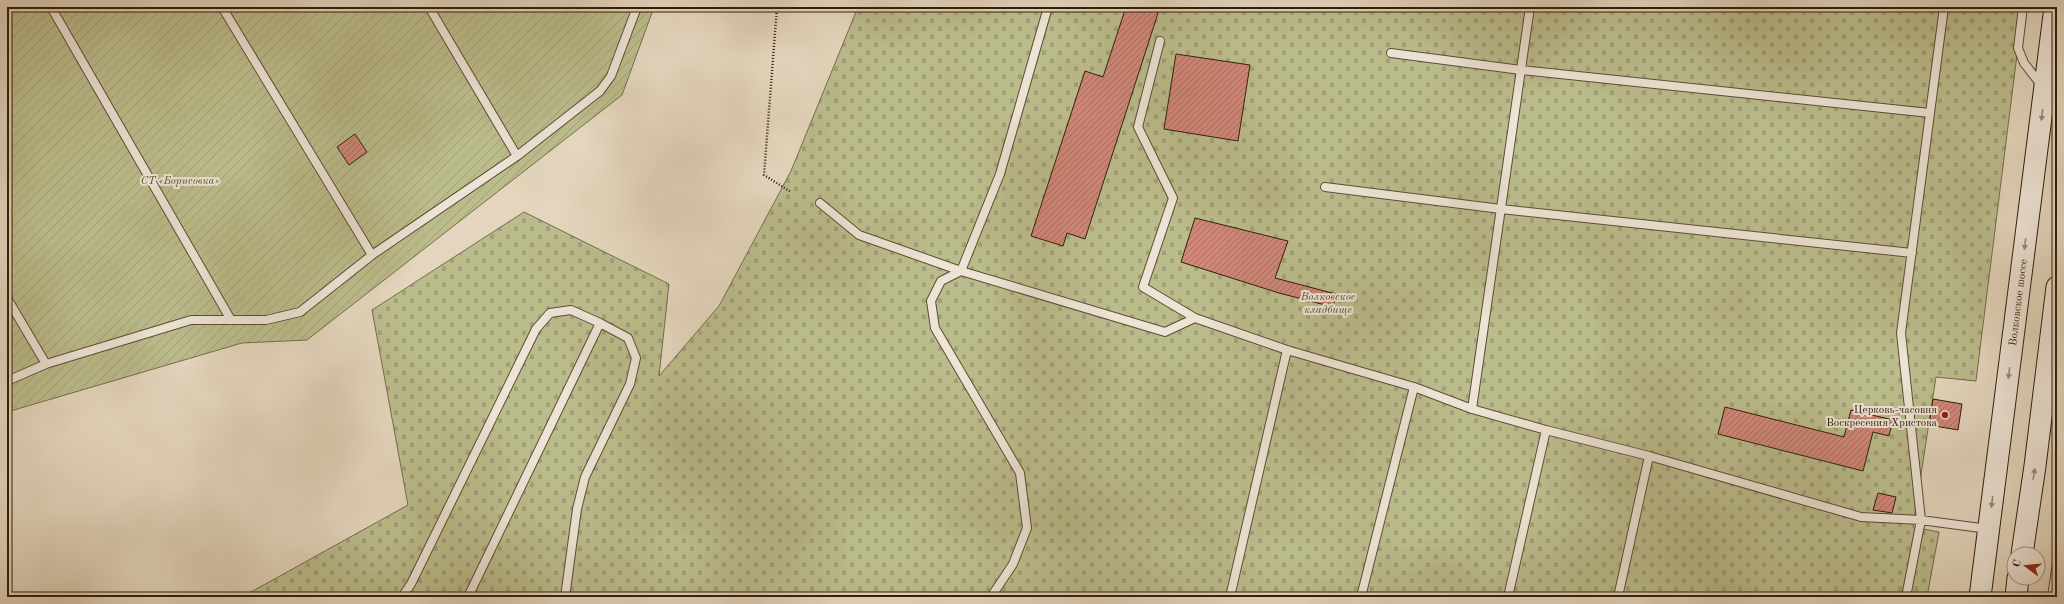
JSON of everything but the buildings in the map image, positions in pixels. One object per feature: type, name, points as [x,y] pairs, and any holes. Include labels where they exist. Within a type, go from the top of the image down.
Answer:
[{"type":"main road","name":"Волковское шоссе","points":[[1980,597],[2055,7]]},
{"type":"main road","points":[[2023,546],[2035,466],[2057,287]]},
{"type":"main road","points":[[2016,597],[2017,586]]},
{"type":"lane","points":[[52,7],[231,320]]},
{"type":"lane","points":[[222,7],[372,255]]},
{"type":"lane","points":[[429,7],[517,156]]},
{"type":"lane","points":[[992,597],[1013,564],[1027,528],[1020,474],[935,328],[932,301],[941,281],[961,271],[1000,174],[1048,7]]},
{"type":"lane","points":[[1472,409],[1530,7]]},
{"type":"lane","points":[[1906,597],[1921,520],[1901,333],[1944,7]]},
{"type":"lane","points":[[2023,7],[2018,48],[2024,63],[2045,90]]},
{"type":"lane","points":[[7,381],[46,364],[191,320],[266,320],[300,312],[372,255],[517,156],[600,91],[611,76],[634,9]]},
{"type":"lane","points":[[1160,41],[1138,127],[1173,198],[1143,287],[1195,318],[1287,350],[1414,387],[1472,409],[1546,430],[1649,456],[1861,517],[1921,520],[1988,529]]},
{"type":"lane","points":[[1391,53],[1521,70],[1930,113]]},
{"type":"lane","points":[[1326,187],[1501,209],[1912,254]]},
{"type":"lane","points":[[820,203],[859,236],[961,271],[1165,332],[1195,318]]},
{"type":"lane","points":[[7,298],[46,364]]},
{"type":"lane","points":[[402,597],[411,584],[536,329],[550,313],[571,310],[600,322],[628,338],[636,358],[630,384],[585,477],[577,509],[565,597]]},
{"type":"lane","points":[[468,597],[600,322]]},
{"type":"lane","points":[[1230,597],[1287,350]]},
{"type":"lane","points":[[1361,597],[1414,387]]},
{"type":"lane","points":[[1508,597],[1546,430]]},
{"type":"lane","points":[[1618,597],[1649,456]]},
{"type":"lane","points":[[2052,597],[2057,562]]},
{"type":"path","points":[[776,7],[764,175],[791,192]]},
{"type":"green space","name":"СТ «Борисовка»","points":[[7,7],[654,7],[622,95],[307,340],[242,343],[7,412]]},
{"type":"green space","name":"Волковское кладбище","points":[[858,7],[2023,7],[1976,381],[1936,377],[1913,527],[1939,532],[1927,597],[242,597],[408,505],[372,310],[524,212],[669,284],[659,376],[719,306],[791,171]]},
{"type":"place","name":"Церковь-часовня Воскресения Христова","points":[[1945,415]]}]
